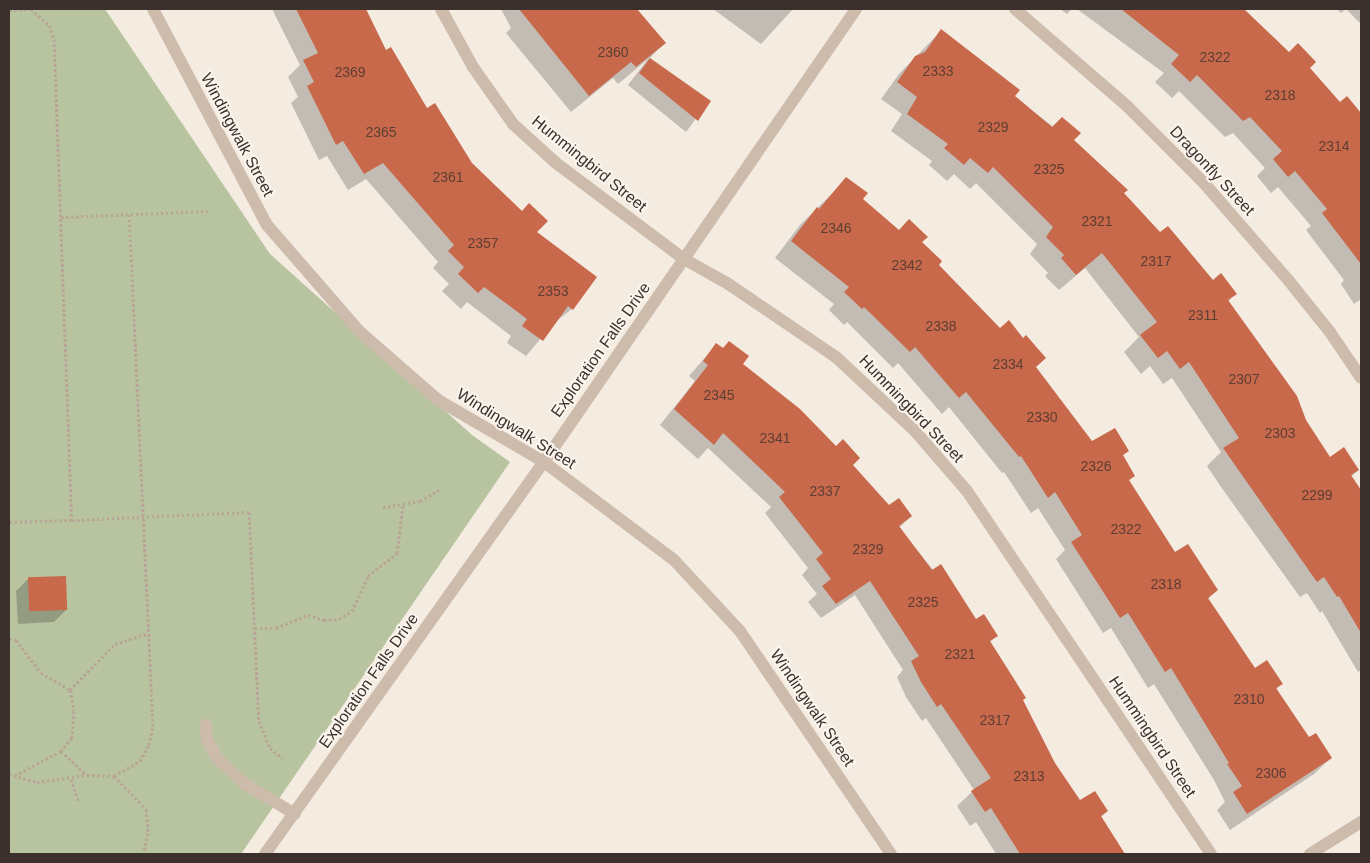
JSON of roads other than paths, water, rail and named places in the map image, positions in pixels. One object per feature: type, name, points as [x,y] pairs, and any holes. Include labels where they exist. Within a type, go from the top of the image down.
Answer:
[{"type":"street","name":"Windingwalk Street","points":[[153,9],[267,225],[359,330],[438,400],[544,462],[674,560],[740,631],[891,854]]},
{"type":"street","name":"Hummingbird Street","points":[[441,9],[473,67],[513,124],[578,180],[684,259],[727,283],[836,357],[915,432],[978,507],[1211,854]]},
{"type":"street","name":"Exploration Falls Drive","points":[[265,854],[544,462],[856,9]]},
{"type":"street","name":"Dragonfly Street","points":[[1015,9],[1069,53],[1190,168],[1295,288],[1361,378]]},
{"type":"street","points":[[206,725],[206,739],[217,758],[245,784],[295,814]]},
{"type":"street","points":[[1310,854],[1361,822]]}]
